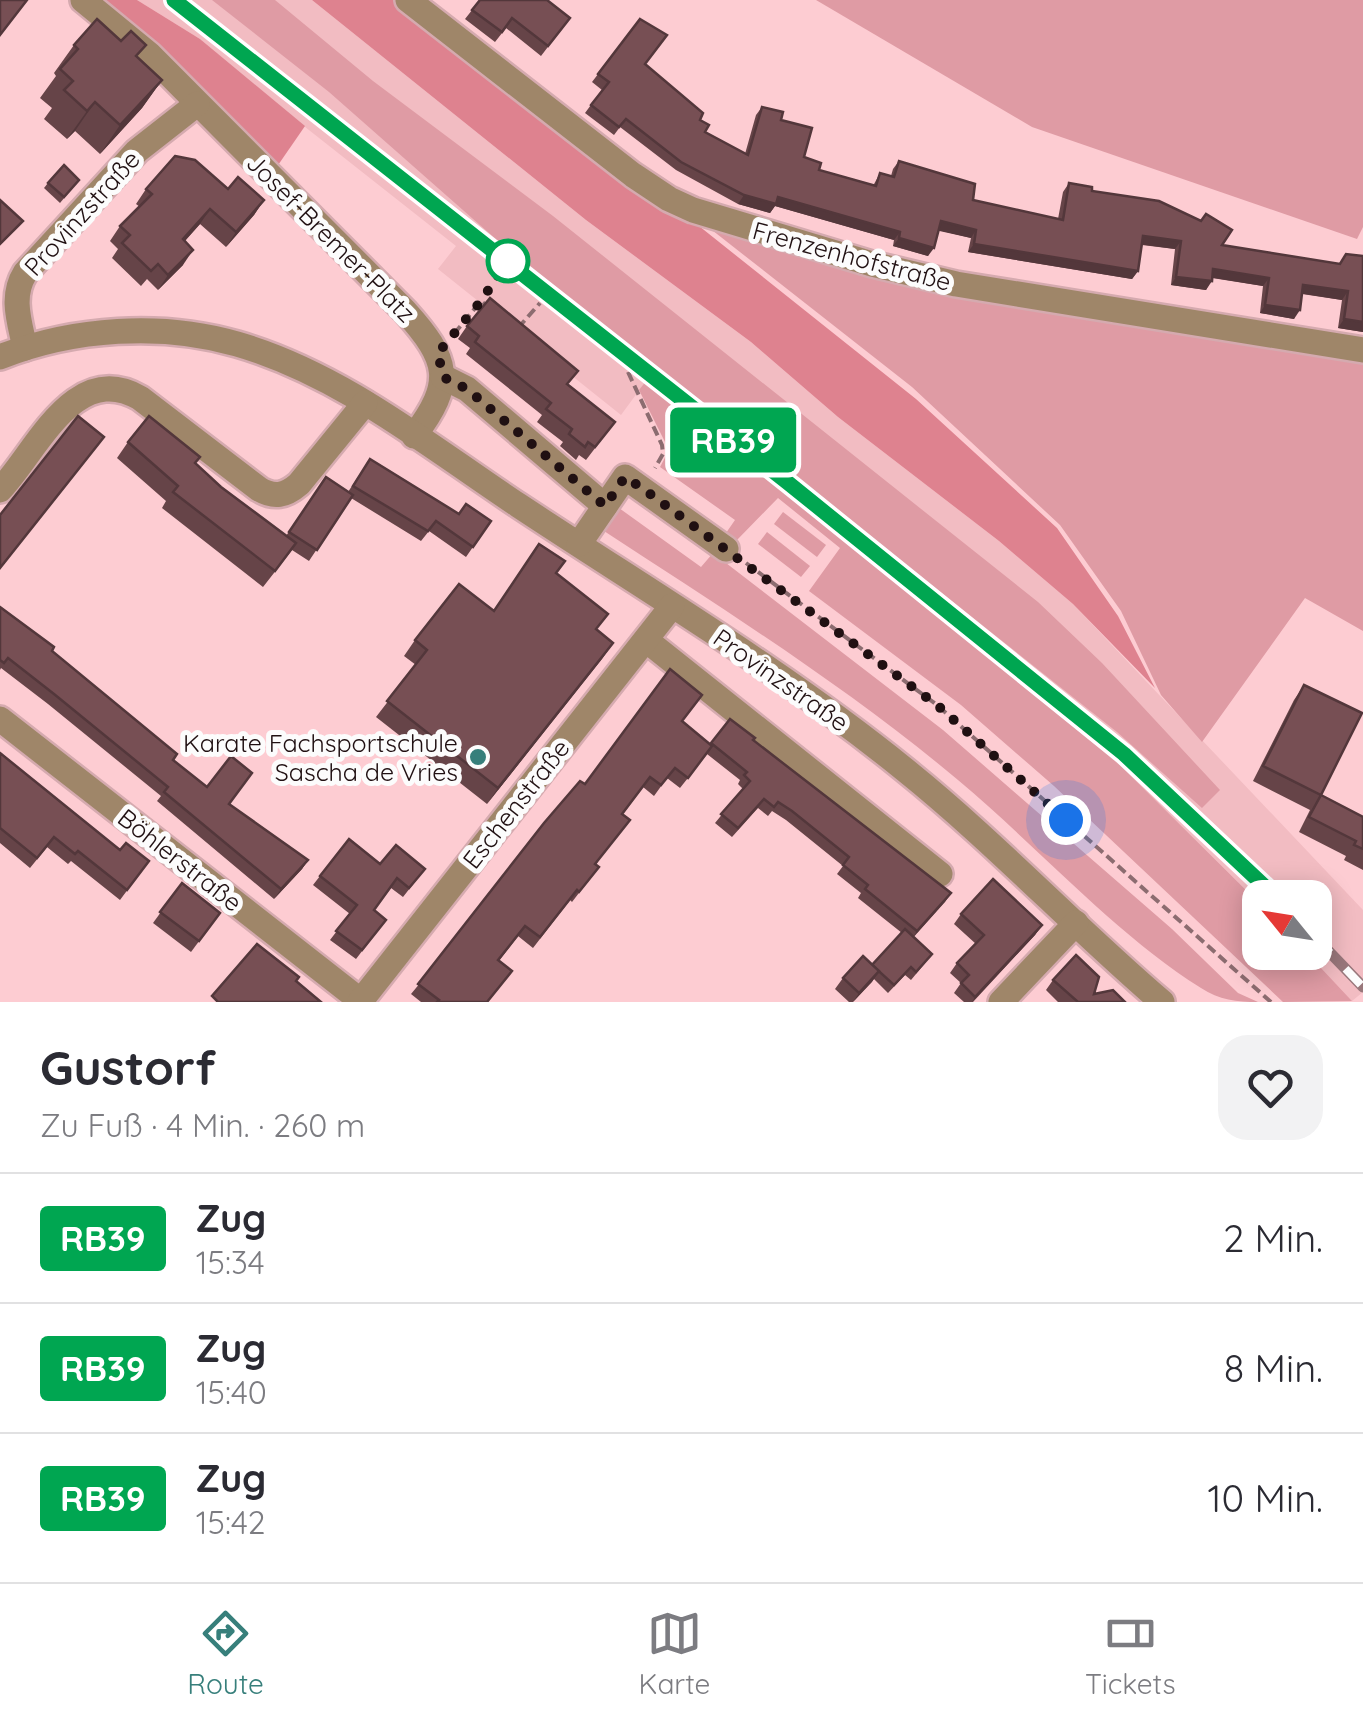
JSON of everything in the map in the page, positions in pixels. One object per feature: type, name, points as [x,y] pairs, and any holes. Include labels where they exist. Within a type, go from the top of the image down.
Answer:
[{"type":"street","name":"Josef-Bremer-Platz","points":[[83,0],[150,55],[405,311],[440,365],[605,506]]},
{"type":"street","name":"Frenzenhofstraße","points":[[408,0],[633,176],[693,210],[872,264],[956,284],[1363,350]]},
{"type":"street","name":"Provinzstraße","points":[[25,348],[16,302],[18,284],[25,273],[137,151],[198,104]]},
{"type":"street","name":"Provinzstraße","points":[[0,357],[96,333],[206,337],[284,361],[365,403],[672,606],[880,750],[955,812],[1162,1002]]},
{"type":"street","points":[[414,436],[438,401],[440,365]]},
{"type":"street","points":[[0,490],[71,403],[88,392],[109,388],[130,392],[259,489],[274,496],[288,493],[299,484],[365,403]]},
{"type":"street","points":[[578,544],[625,477],[726,549]]},
{"type":"street","name":"Eschenstraße","points":[[361,1001],[672,606]]},
{"type":"street","name":"Provinzstraße","points":[[646,640],[940,874]]},
{"type":"street","name":"Böhlerstraße","points":[[0,719],[361,1001]]},
{"type":"street","points":[[1002,1002],[1076,923]]},
{"type":"path","points":[[440,365],[481,301],[493,310]]},
{"type":"path","points":[[505,320],[517,329],[540,302]]},
{"type":"path","points":[[628,372],[663,450],[642,488]]},
{"type":"path","points":[[726,549],[937,705],[1271,1002]]},
{"type":"shaded area","points":[[92,0],[137,0],[200,39],[305,126],[274,171]]},
{"type":"shaded area","points":[[137,0],[312,0],[586,220],[751,342],[838,417],[999,541],[1073,604],[1363,910],[1363,992],[1352,1001],[1323,970],[1332,970],[1332,880],[1242,880],[1242,886],[1121,766],[646,381],[621,415],[438,269],[456,246],[262,93],[200,39]]},
{"type":"shaded area","points":[[212,0],[275,0],[373,81],[553,216],[1038,602],[1102,663],[1220,790],[1202,808],[1117,732],[506,248],[329,92]]},
{"type":"shaded area","points":[[312,0],[396,0],[694,222],[916,399],[1057,528],[1118,616],[1155,688],[1073,604],[999,541],[838,417],[751,342],[586,220]]},
{"type":"shaded area","points":[[816,0],[1363,0],[1363,227],[1357,239],[1032,127]]},
{"type":"shaded area","points":[[703,223],[1363,360],[1363,631],[1305,598],[1202,742],[1161,695],[1121,611],[1060,525],[912,387]]},
{"type":"shaded area","points":[[646,381],[1121,766],[1242,886],[1242,963],[1054,786],[961,705],[809,591],[840,548],[778,498],[737,540],[726,533],[735,520],[660,467],[669,450],[639,390]]},
{"type":"shaded area","points":[[619,508],[701,567],[713,553],[943,730],[1172,929],[1238,993],[1258,1002],[1215,995],[1169,966],[916,746],[785,650],[604,531]]},
{"type":"shaded area","points":[[783,512],[826,545],[817,557],[774,524]]},
{"type":"shaded area","points":[[767,532],[810,566],[801,577],[758,544]]},
{"type":"shaded area","points":[[1249,970],[1323,970],[1352,1001],[1283,1002]]},
{"type":"building","points":[[0,0],[27,0],[0,35]]},
{"type":"building","points":[[480,0],[547,0],[570,18],[548,46],[512,18],[502,32],[472,10]]},
{"type":"building","points":[[97,19],[121,41],[131,31],[146,45],[136,56],[162,80],[120,125],[95,102],[87,111],[64,90],[73,81],[60,69],[78,49],[74,45]]},
{"type":"building","points":[[640,19],[667,35],[645,64],[703,113],[700,120],[709,125],[705,132],[748,155],[762,107],[783,112],[781,120],[812,128],[804,157],[821,163],[819,170],[876,186],[880,173],[894,177],[899,161],[975,184],[973,200],[1063,220],[1069,183],[1092,187],[1092,191],[1159,201],[1201,221],[1206,214],[1232,230],[1222,245],[1340,264],[1346,254],[1363,256],[1363,322],[1344,319],[1348,291],[1303,285],[1300,310],[1265,305],[1269,278],[1213,269],[1212,281],[1176,277],[1181,241],[1143,236],[1138,271],[974,244],[976,230],[941,221],[934,248],[899,238],[900,232],[778,197],[776,204],[744,195],[681,162],[626,119],[619,127],[591,105],[609,82],[598,74]]},
{"type":"building","points":[[175,156],[195,160],[228,189],[238,177],[264,200],[236,232],[210,209],[183,239],[193,250],[168,275],[158,264],[151,271],[122,243],[130,235],[120,226],[152,194],[146,189]]},
{"type":"building","points":[[64,165],[79,180],[64,197],[48,183]]},
{"type":"building","points":[[0,200],[23,221],[0,244]]},
{"type":"building","points":[[490,298],[578,371],[567,384],[615,422],[595,447],[588,442],[585,447],[569,434],[572,429],[546,409],[551,403],[475,342],[479,336],[467,326]]},
{"type":"building","points":[[78,416],[104,437],[0,568],[0,515]]},
{"type":"building","points":[[149,416],[200,457],[195,463],[221,487],[296,543],[275,571],[173,492],[178,486],[128,442]]},
{"type":"building","points":[[370,459],[459,514],[466,504],[491,521],[473,547],[436,521],[428,531],[353,486]]},
{"type":"building","points":[[326,477],[353,495],[317,550],[289,532]]},
{"type":"building","points":[[539,544],[565,561],[556,573],[608,614],[596,629],[613,643],[498,788],[387,701],[427,650],[415,640],[459,584],[494,611]]},
{"type":"building","points":[[0,607],[54,647],[52,651],[177,754],[173,760],[207,787],[231,756],[252,773],[229,804],[308,860],[281,889],[164,792],[168,787],[54,694],[8,658],[4,663],[0,660]]},
{"type":"building","points":[[670,669],[702,695],[682,721],[712,746],[688,778],[675,768],[661,785],[650,777],[622,814],[630,820],[595,864],[599,867],[579,892],[540,937],[525,926],[498,960],[512,971],[487,1002],[437,1002],[418,984],[544,823],[580,781],[585,784]]},
{"type":"building","points":[[1304,685],[1362,713],[1321,795],[1263,766]]},
{"type":"building","points":[[730,719],[951,893],[917,931],[865,889],[868,885],[843,865],[849,857],[778,802],[774,807],[764,799],[738,828],[721,814],[750,781],[744,775],[747,772],[711,743]]},
{"type":"building","points":[[0,753],[120,850],[126,843],[149,861],[127,890],[54,837],[37,858],[0,828]]},
{"type":"building","points":[[1321,795],[1363,817],[1363,849],[1354,845],[1356,841],[1309,817]]},
{"type":"building","points":[[349,839],[380,864],[396,845],[425,869],[409,888],[397,878],[374,910],[386,920],[362,950],[336,931],[357,905],[320,876]]},
{"type":"building","points":[[993,879],[1042,925],[975,997],[961,983],[969,975],[957,963],[984,935],[961,914]]},
{"type":"building","points":[[182,883],[220,913],[199,941],[160,912]]},
{"type":"building","points":[[905,929],[932,954],[916,972],[911,967],[894,985],[872,965]]},
{"type":"building","points":[[257,944],[299,977],[296,981],[321,1002],[218,1002],[212,996]]},
{"type":"building","points":[[1076,955],[1099,977],[1094,994],[1113,990],[1125,1002],[1078,1002],[1053,980]]},
{"type":"building","points":[[863,956],[879,971],[859,993],[843,978]]},
{"type":"railway","points":[[174,0],[845,528],[1124,754],[1258,880]]},
{"type":"railway","points":[[1332,955],[1363,987]]},
{"type":"train","name":"RB39","points":[[174,0],[508,260],[1124,754],[1258,880]]},
{"type":"place","name":"Karate Fachsportschule Sascha de Vries","points":[[478,757]]},
{"type":"route","points":[[508,261],[438,353],[443,377],[467,389],[605,506],[625,477],[642,488],[937,705],[1066,820]]}]
